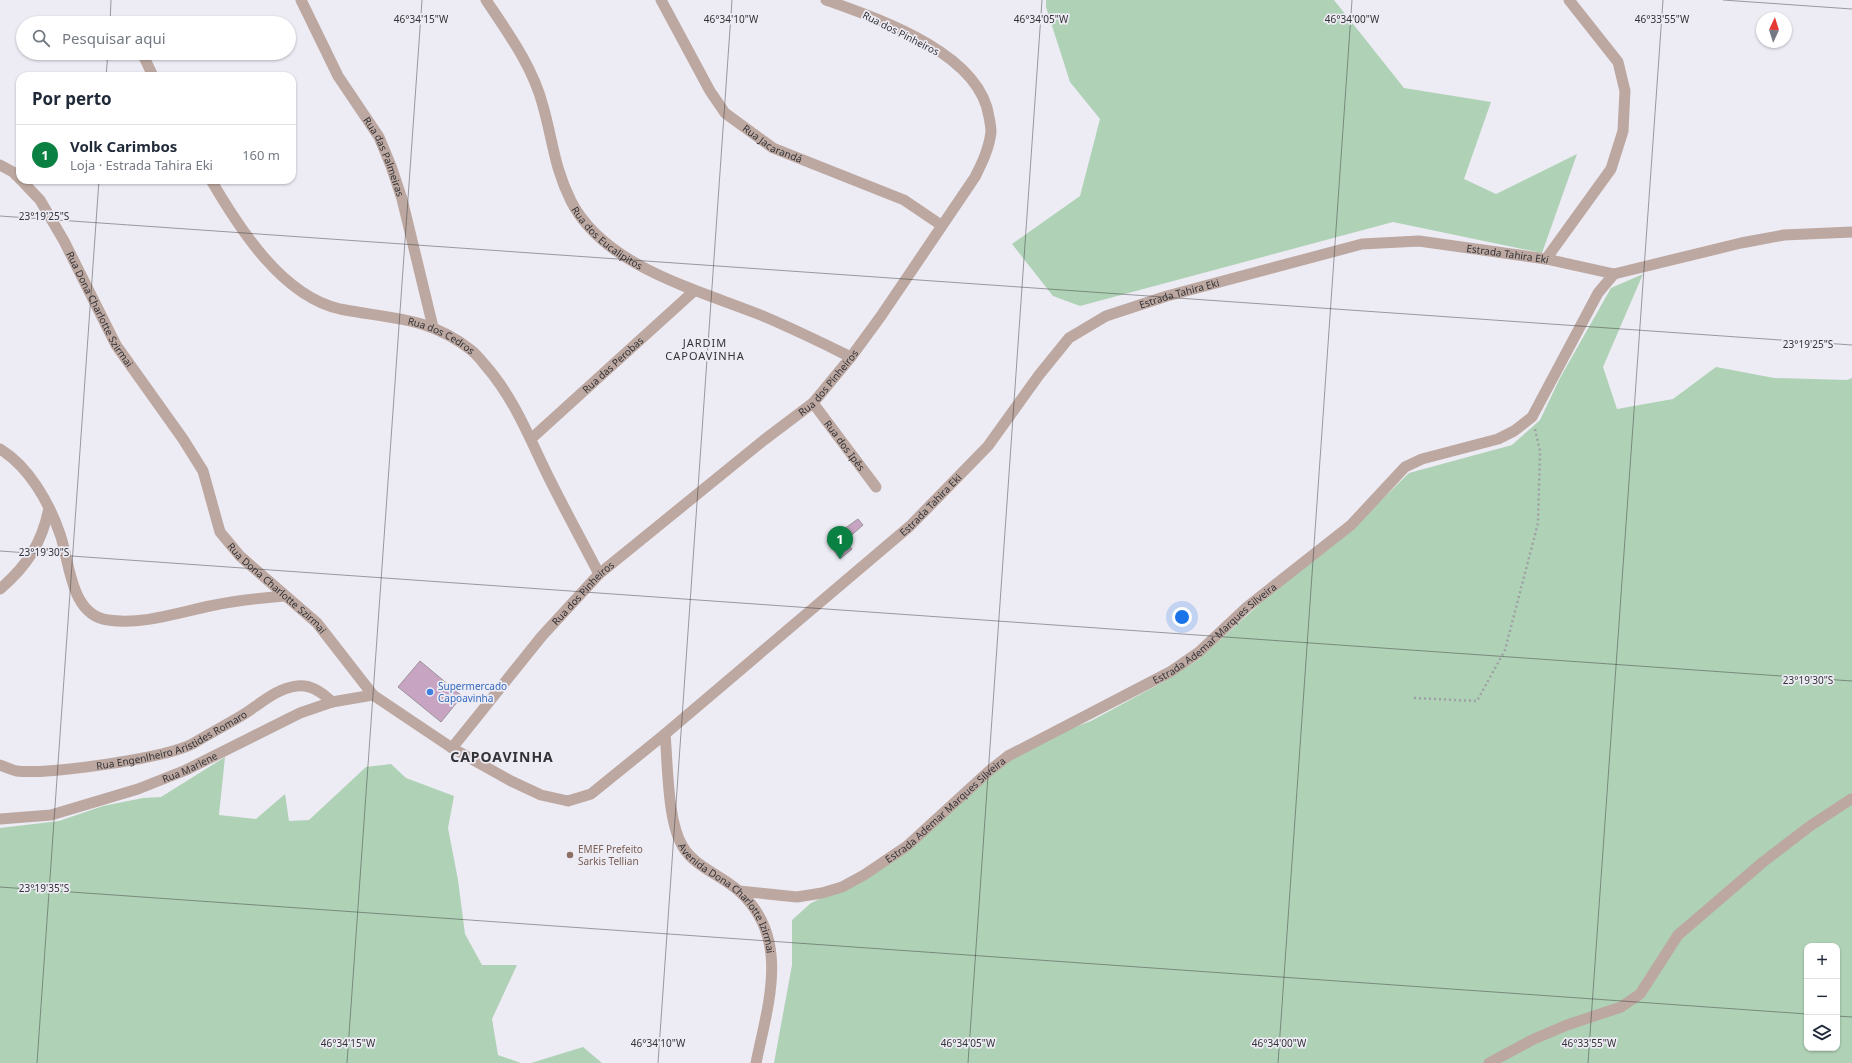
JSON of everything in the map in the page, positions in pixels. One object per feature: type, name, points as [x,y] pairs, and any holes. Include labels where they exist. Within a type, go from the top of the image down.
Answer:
[{"type":"street","name":"Rua das Palmeiras","points":[[301,0],[338,76],[378,137],[391,166],[402,199],[433,327]]},
{"type":"street","name":"Rua dos Eucalipitos","points":[[486,0],[533,75],[543,105],[559,174],[572,202],[590,227],[614,250],[644,267],[694,291],[790,328],[851,357]]},
{"type":"street","name":"Rua Jacarandá","points":[[661,0],[710,91],[725,113],[773,148],[904,200],[941,225]]},
{"type":"street","name":"Rua dos Pinheiros","points":[[452,748],[542,636],[599,574],[764,440],[813,404],[851,357],[975,178],[986,154],[991,130],[988,107],[978,86],[957,65],[931,46],[874,17],[826,0]]},
{"type":"street","points":[[1546,260],[1611,169],[1623,131],[1625,91],[1618,62],[1569,0]]},
{"type":"street","points":[[145,60],[151,72]]},
{"type":"street","name":"Rua Dona Charlotte Szirmai","points":[[0,165],[16,175]]},
{"type":"street","name":"Rua Dona Charlotte Szirmai","points":[[25,184],[40,200],[64,242],[116,345],[183,439],[203,471],[220,532],[240,556],[284,596],[317,623],[373,695],[452,748],[511,781],[541,795],[568,801],[591,794],[665,734]]},
{"type":"street","name":"Rua dos Cedros","points":[[214,184],[255,247],[277,271],[304,294],[339,309],[390,316],[433,327],[472,350],[493,374],[514,406],[532,438],[550,479],[599,574]]},
{"type":"street","name":"Estrada Tahira Eki","points":[[665,734],[910,526],[988,446],[1039,375],[1069,338],[1106,316],[1166,296],[1362,244],[1419,241],[1546,260],[1614,274],[1784,235],[1852,232]]},
{"type":"street","name":"Estrada Ademar Marques Silveira","points":[[739,891],[777,896],[809,895],[842,887],[864,875],[907,846],[989,771],[1008,756],[1170,672],[1199,652],[1247,606],[1351,525],[1405,467],[1422,459],[1498,440],[1514,431],[1532,417],[1598,293],[1614,274]]},
{"type":"street","name":"Rua das Perobas","points":[[532,438],[694,291]]},
{"type":"street","name":"Rua dos Ipês","points":[[813,404],[876,487]]},
{"type":"street","points":[[0,449],[10,455],[29,475],[49,508],[60,534],[71,577],[80,601],[92,616],[108,620],[142,620],[211,605],[284,596]]},
{"type":"street","points":[[0,589],[17,575],[39,542],[49,508]]},
{"type":"street","name":"Rua Engenlheiro Aristides Romaro","points":[[0,765],[16,771],[42,771],[95,765],[170,752],[192,744],[241,716],[281,690],[298,686],[322,693],[332,702]]},
{"type":"street","name":"Rua Marlene","points":[[0,819],[51,815],[162,780],[300,713],[332,702],[373,695]]},
{"type":"street","name":"Avenida Dona Charlotte Izirmai","points":[[665,734],[672,808],[676,831],[683,848],[695,860],[739,891],[762,919],[772,956],[770,996],[756,1063]]},
{"type":"street","points":[[1489,1063],[1534,1039],[1567,1025],[1622,1007],[1640,994],[1678,935],[1764,862],[1810,826],[1851,799]]},
{"type":"path","points":[[1414,698],[1477,701],[1505,650],[1538,523],[1540,451],[1532,417]]},
{"type":"green space","points":[[1046,0],[1334,0],[1404,88],[1491,102],[1464,179],[1496,194],[1577,154],[1542,253],[1393,222],[1080,306],[1053,296],[1012,244],[1080,196],[1100,119],[1070,82],[1046,7]]},
{"type":"green space","points":[[1643,274],[1603,367],[1617,409],[1673,399],[1716,367],[1774,378],[1847,380],[1852,378],[1852,1063],[774,1063],[792,965],[792,920],[811,903],[869,875],[1013,756],[1051,736],[1091,721],[1163,682],[1199,659],[1284,582],[1350,531],[1409,473],[1512,445],[1540,420],[1560,378],[1611,288]]},
{"type":"green space","points":[[225,757],[219,815],[256,819],[285,794],[289,821],[309,820],[366,767],[391,764],[406,778],[454,796],[448,828],[458,880],[465,934],[482,965],[517,965],[492,1019],[498,1055],[521,1063],[0,1063],[0,828],[59,821],[103,806],[143,798],[161,797]]},
{"type":"green space","points":[[583,1047],[602,1063],[531,1063]]},
{"type":"building","points":[[858,519],[863,525],[845,541],[852,549],[840,559],[827,541]]},
{"type":"building","name":"Supermercado Capoavinha","points":[[420,661],[462,696],[441,722],[398,687]]},
{"type":"place","name":"Volk Carimbos","points":[[840,559]]},
{"type":"place","name":"Supermercado Capoavinha","points":[[430,692]]},
{"type":"place","name":"EMEF Prefeito Sarkis Tellian","points":[[570,855]]},
{"type":"district","name":"JARDIM CAPOAVINHA","points":[[705,349]]},
{"type":"district","name":"CAPOAVINHA","points":[[502,757]]}]
